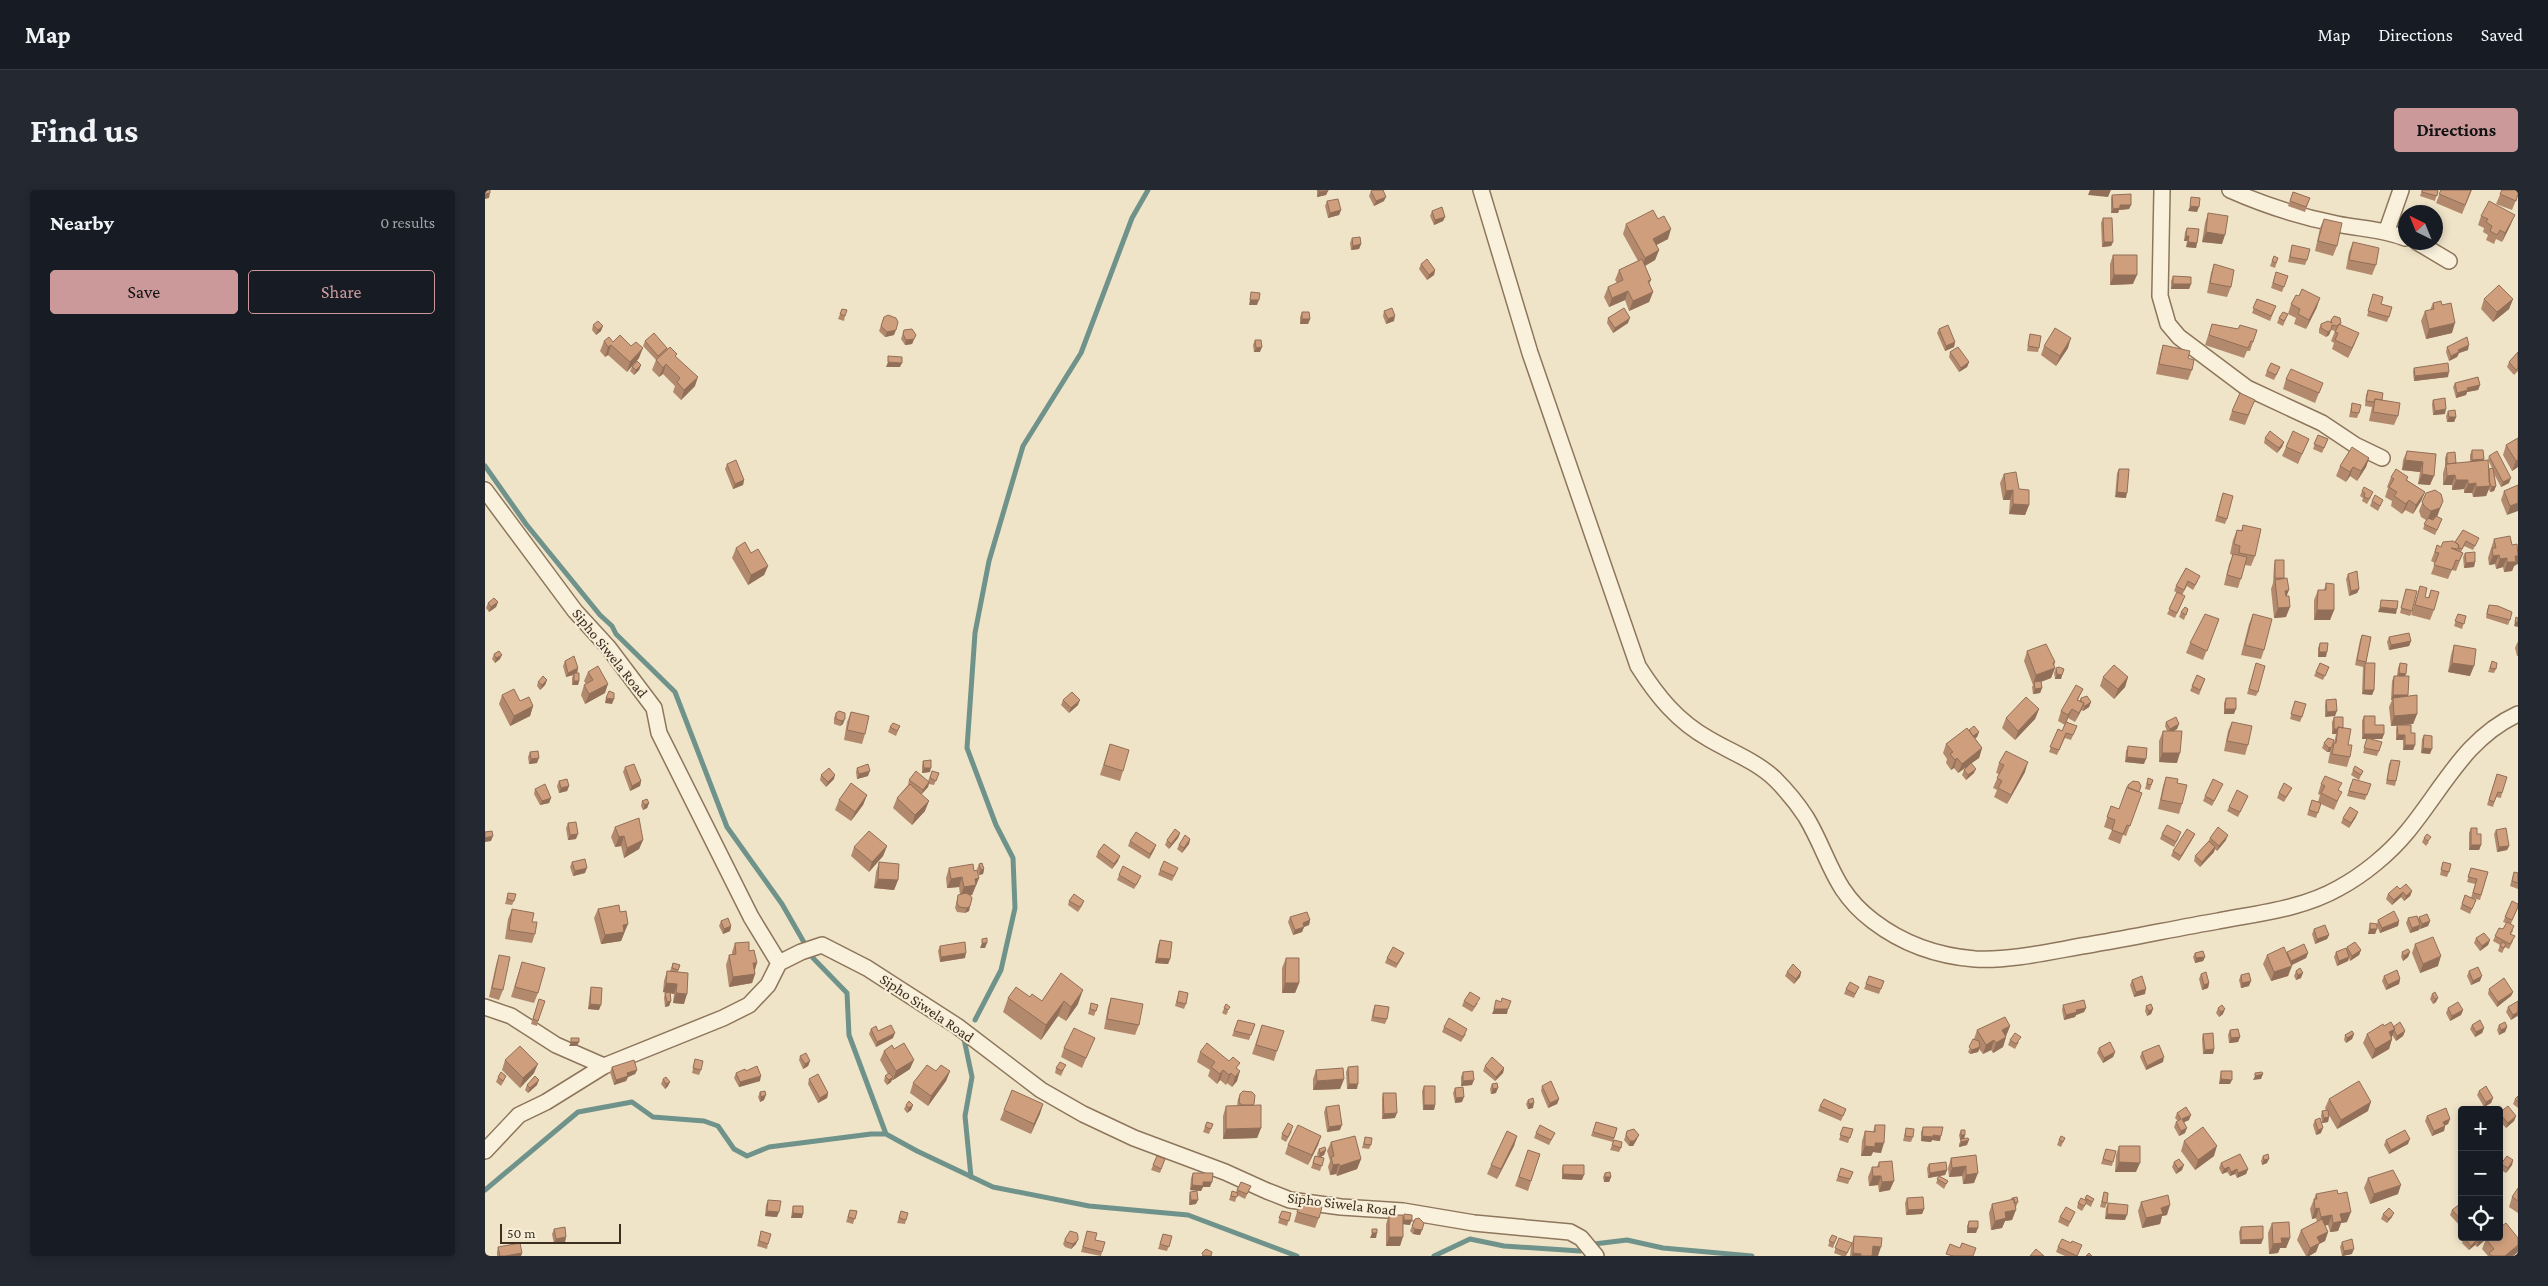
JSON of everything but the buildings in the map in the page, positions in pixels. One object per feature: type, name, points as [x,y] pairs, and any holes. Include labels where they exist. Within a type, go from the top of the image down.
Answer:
[{"type":"street","points":[[1481,190],[1530,353],[1627,640],[1638,666],[1657,696],[1683,722],[1710,740],[1758,765],[1783,788],[1807,818],[1829,868],[1846,894],[1863,912],[1899,939],[1920,948],[1951,956],[1996,958],[2109,942],[2263,914],[2302,904],[2339,888],[2379,858],[2405,834],[2452,769],[2467,752],[2487,733],[2518,714]]},
{"type":"street","points":[[2162,190],[2160,296],[2168,324],[2179,337],[2247,388],[2322,423],[2355,445],[2382,458]]},
{"type":"street","points":[[2230,190],[2261,203],[2337,224],[2387,230],[2398,235]]},
{"type":"street","points":[[2387,230],[2401,190]]},
{"type":"street","points":[[2430,250],[2449,261]]},
{"type":"street","name":"Sipho Siwela Road","points":[[485,490],[575,611],[608,647],[654,708],[659,733],[751,917],[779,963],[817,945],[822,945],[867,968],[957,1026],[1041,1090],[1083,1114],[1134,1138],[1225,1172],[1290,1200],[1341,1207],[1403,1211],[1474,1223],[1570,1232],[1581,1238],[1595,1256]]},
{"type":"street","points":[[485,1152],[519,1115],[546,1102],[604,1066],[723,1018],[749,1005],[768,985],[779,963]]},
{"type":"street","points":[[485,1007],[511,1016],[556,1045],[604,1066]]},
{"type":"waterway","points":[[975,1020],[1001,970],[1015,908],[1013,858],[996,825],[967,748],[975,633],[989,561],[1023,446],[1081,353],[1132,218],[1148,190]]},
{"type":"waterway","points":[[485,466],[526,524],[600,615],[612,626],[616,634],[675,692],[727,827],[782,904],[813,958],[847,993],[849,1035],[886,1134]]},
{"type":"waterway","points":[[964,1039],[972,1077],[965,1116],[971,1177]]},
{"type":"waterway","points":[[485,1190],[578,1112],[632,1102],[653,1117],[704,1121],[718,1126],[734,1149],[747,1156],[769,1147],[871,1134],[886,1134],[993,1187],[1089,1206],[1188,1215],[1297,1256]]},
{"type":"waterway","points":[[1434,1256],[1470,1239],[1504,1246],[1580,1251],[1594,1244],[1627,1240],[1663,1248],[1752,1256]]}]
